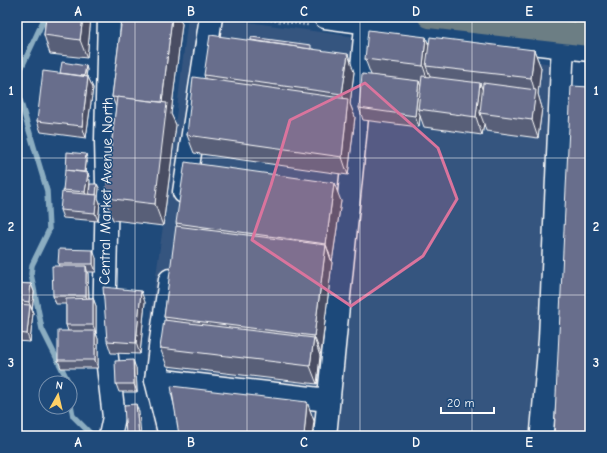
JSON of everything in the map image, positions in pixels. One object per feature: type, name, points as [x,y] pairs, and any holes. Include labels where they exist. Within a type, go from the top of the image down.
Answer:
[{"type":"main road","points":[[429,17],[590,35]]},
{"type":"street","points":[[181,214],[196,167],[207,42],[211,17]]},
{"type":"street","points":[[319,21],[367,20],[563,32],[590,50]]},
{"type":"street","points":[[325,436],[367,20]]},
{"type":"street","name":"Central Market Avenue North","points":[[110,436],[114,417],[104,333],[116,92],[117,22]]},
{"type":"street","points":[[542,431],[550,339],[563,32]]},
{"type":"street","points":[[207,42],[230,46]]},
{"type":"street","points":[[340,62],[362,65]]},
{"type":"street","points":[[170,436],[156,380],[173,261]]},
{"type":"street","points":[[156,380],[328,400]]},
{"type":"path","points":[[247,17],[319,21]]},
{"type":"highlighted area","points":[[365,83],[438,148],[457,199],[423,256],[351,306],[252,240],[271,185],[290,120]]},
{"type":"shaded area","points":[[188,17],[211,17],[553,64],[533,436],[155,436],[146,386],[145,354],[163,226]]},
{"type":"building","points":[[46,17],[83,17],[80,40],[44,35]]},
{"type":"building","points":[[122,17],[172,17],[162,102],[112,97]]},
{"type":"building","points":[[368,30],[426,37],[423,66],[365,59]]},
{"type":"building","points":[[210,35],[348,54],[342,94],[204,75]]},
{"type":"building","points":[[251,37],[311,45],[311,49],[251,40]]},
{"type":"building","points":[[430,37],[534,50],[531,78],[426,66]]},
{"type":"building","points":[[62,62],[86,66],[84,76],[60,73]]},
{"type":"building","points":[[43,71],[88,77],[82,126],[37,121]]},
{"type":"building","points":[[362,74],[419,81],[415,116],[359,108]]},
{"type":"building","points":[[422,76],[480,83],[476,117],[418,109]]},
{"type":"building","points":[[193,77],[348,99],[342,157],[187,135]]},
{"type":"building","points":[[483,83],[536,90],[532,120],[480,113]]},
{"type":"building","points":[[571,86],[590,87],[590,436],[554,436]]},
{"type":"building","points":[[117,97],[167,103],[155,204],[105,198]]},
{"type":"building","points":[[67,152],[86,154],[84,172],[66,170]]},
{"type":"building","points":[[185,162],[334,183],[326,244],[176,223]]},
{"type":"building","points":[[65,170],[88,173],[85,192],[63,190]]},
{"type":"building","points":[[90,184],[97,184],[96,195],[89,194]]},
{"type":"building","points":[[62,192],[97,195],[95,213],[60,210]]},
{"type":"building","points":[[176,226],[326,245],[314,336],[164,317]]},
{"type":"building","points":[[59,249],[93,250],[93,264],[58,264]]},
{"type":"building","points":[[52,266],[86,266],[86,296],[53,296]]},
{"type":"building","points":[[17,283],[31,284],[29,302],[17,300]]},
{"type":"building","points":[[103,287],[141,291],[136,343],[107,341]]},
{"type":"building","points":[[93,298],[93,325],[66,325],[66,299]]},
{"type":"building","points":[[17,304],[30,305],[27,334],[17,333]]},
{"type":"building","points":[[164,320],[314,338],[310,366],[160,348]]},
{"type":"building","points":[[58,331],[95,331],[95,360],[58,360]]},
{"type":"building","points":[[133,360],[134,384],[116,384],[115,361]]},
{"type":"building","points":[[171,386],[307,402],[304,436],[179,435]]},
{"type":"building","points":[[136,404],[139,436],[126,436],[124,405]]},
{"type":"waterway","points":[[45,17],[18,75],[18,93],[47,191],[49,230],[32,265],[31,274],[42,329],[65,375]]},
{"type":"waterway","points":[[73,415],[90,433]]}]
